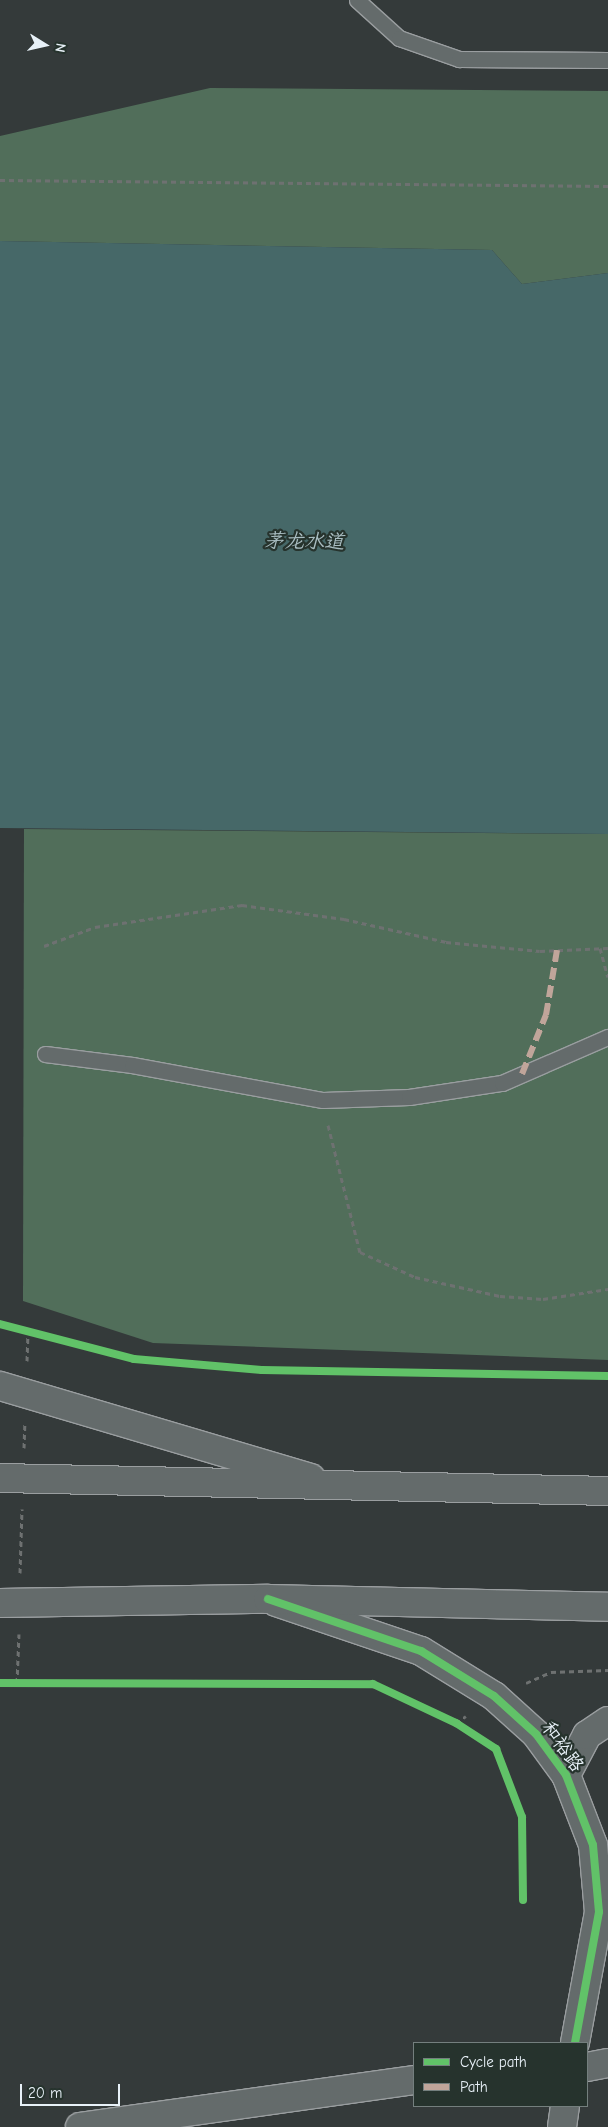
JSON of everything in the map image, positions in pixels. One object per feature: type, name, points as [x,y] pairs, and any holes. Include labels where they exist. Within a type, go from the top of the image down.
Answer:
[{"type":"street","points":[[0,1386],[346,1488]]},
{"type":"street","points":[[0,1478],[346,1488],[608,1491]]},
{"type":"street","points":[[0,1603],[268,1599],[608,1607]]},
{"type":"street","name":"和裕路","points":[[268,1599],[421,1651],[494,1696],[536,1734],[566,1775],[593,1845],[599,1912],[575,2042]]},
{"type":"street","points":[[566,1775],[587,1735],[608,1721]]},
{"type":"street","points":[[588,2067],[608,2063]]},
{"type":"street","points":[[80,2127],[413,2080]]},
{"type":"street","points":[[562,2127],[565,2107]]},
{"type":"lane","points":[[358,0],[399,38],[459,59],[608,60]]},
{"type":"lane","points":[[45,1054],[132,1065],[323,1100],[410,1097],[502,1083],[608,1037]]},
{"type":"path","points":[[0,180],[608,186]]},
{"type":"path","points":[[44,946],[95,927],[242,905],[344,919],[446,942],[540,951],[608,948]]},
{"type":"path","points":[[600,948],[608,977]]},
{"type":"path","points":[[323,1100],[360,1252],[414,1277],[500,1296],[543,1299],[608,1289]]},
{"type":"path","points":[[18,1331],[37,1336]]},
{"type":"path","points":[[9,1683],[27,1683]]},
{"type":"path","points":[[448,1719],[464,1728]]},
{"type":"green space","points":[[210,88],[608,91],[608,273],[522,284],[492,250],[0,241],[0,136]]},
{"type":"green space","points":[[24,829],[608,834],[608,1360],[153,1343],[23,1301]]},
{"type":"water","name":"茅龙水道","points":[[0,241],[492,250],[522,284],[608,273],[608,834],[0,828]]},
{"type":"marked path","points":[[522,1074],[546,1015],[557,950]]},
{"type":"cycle path","points":[[0,1324],[134,1359],[262,1370],[608,1376]]},
{"type":"cycle path","points":[[268,1599],[421,1651],[494,1696],[536,1734],[566,1775],[593,1845],[599,1912],[575,2042]]},
{"type":"cycle path","points":[[0,1683],[373,1684],[456,1723],[496,1749],[522,1817],[523,1900]]}]
